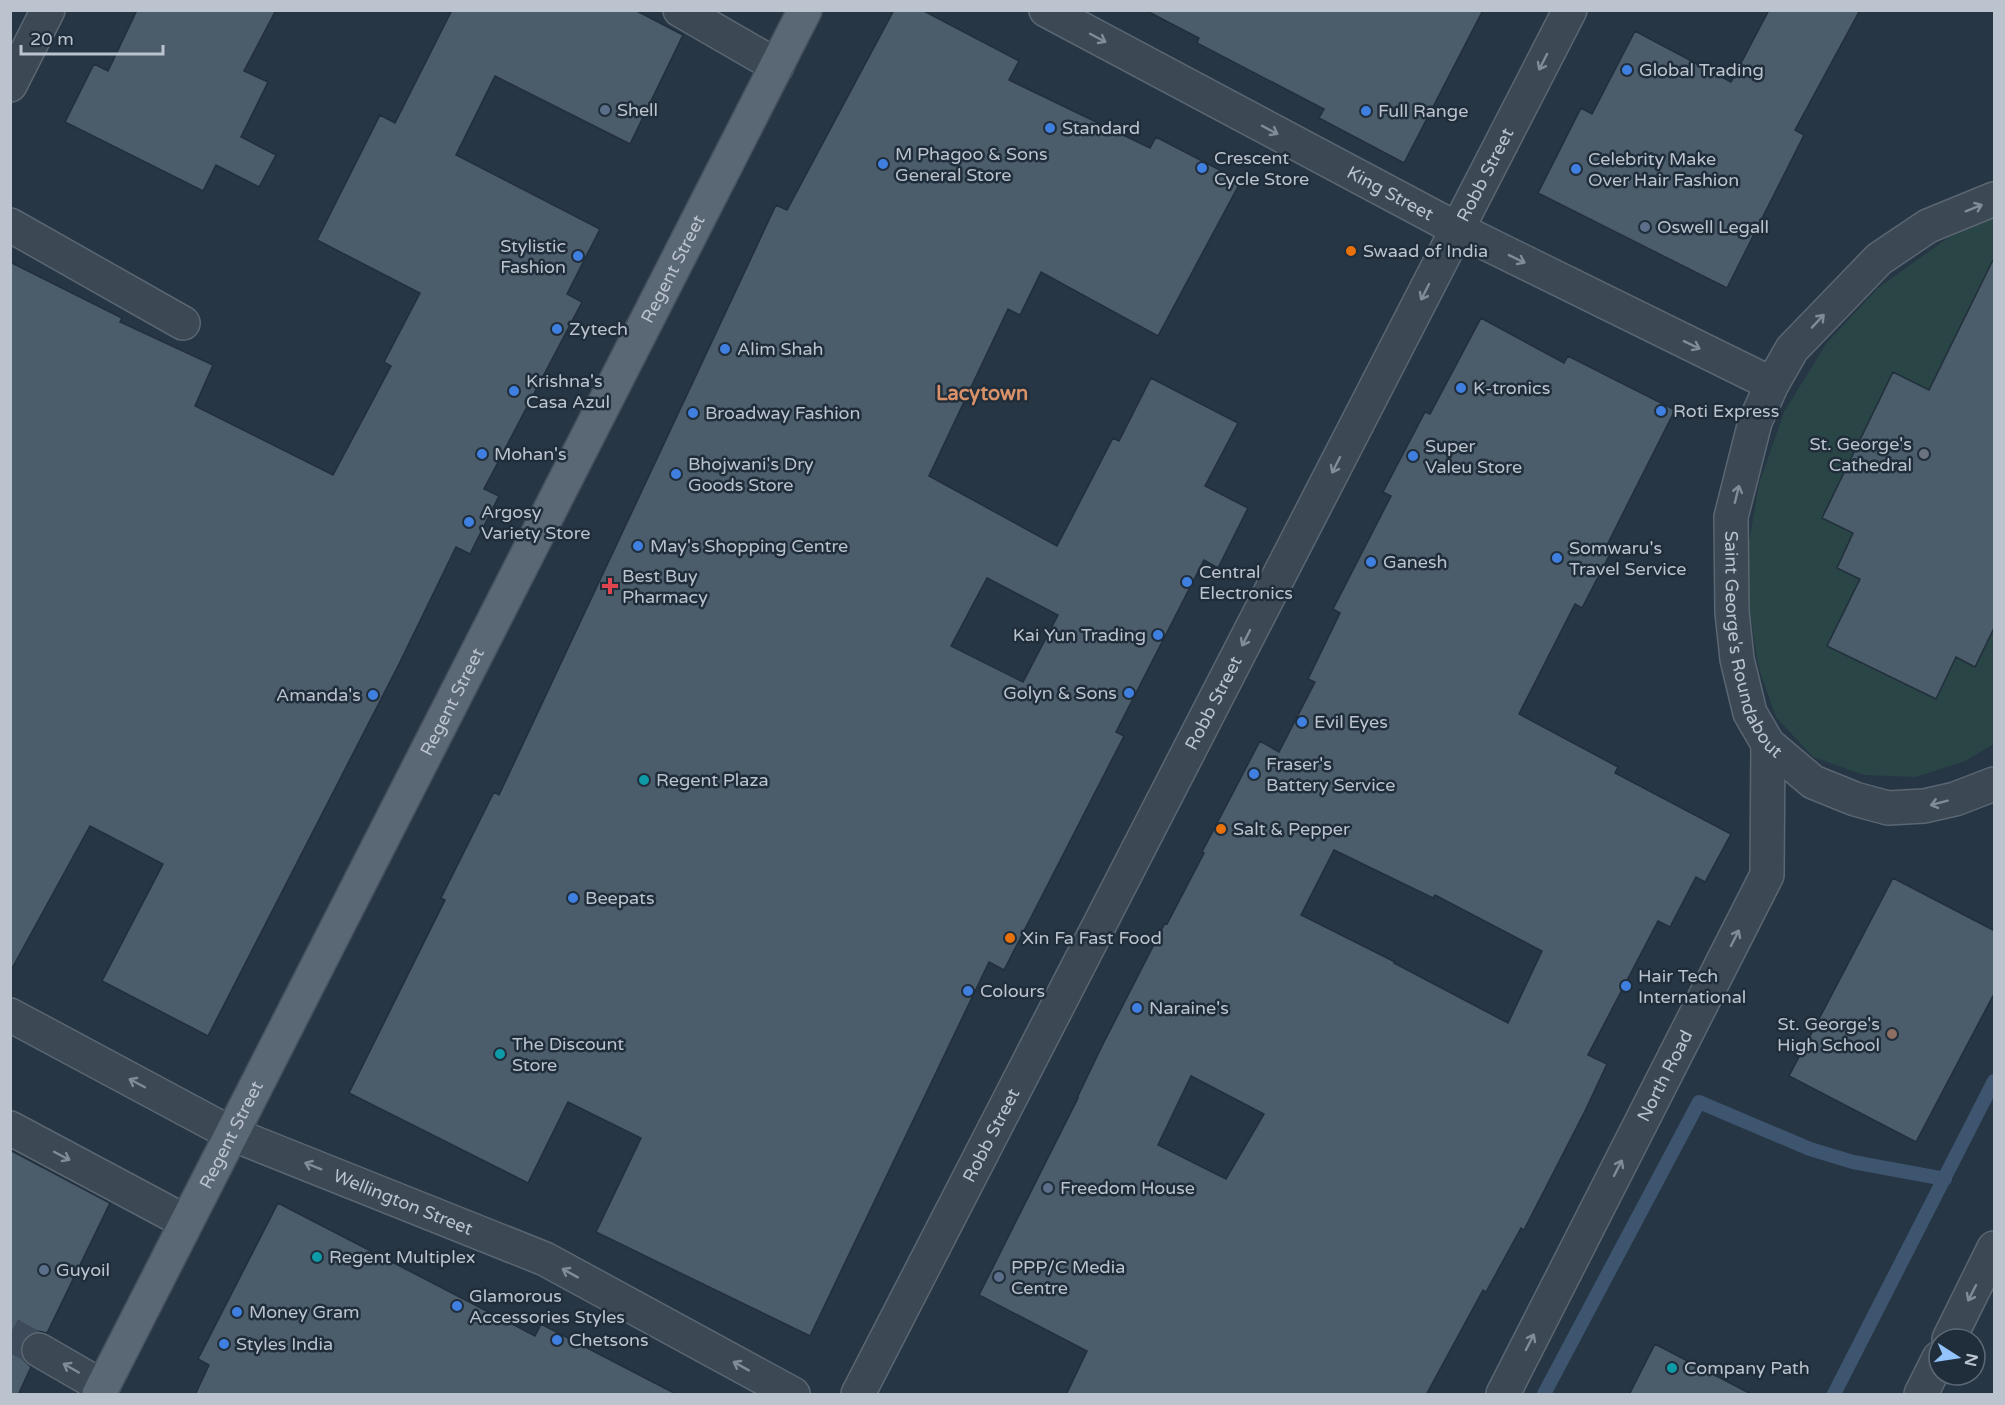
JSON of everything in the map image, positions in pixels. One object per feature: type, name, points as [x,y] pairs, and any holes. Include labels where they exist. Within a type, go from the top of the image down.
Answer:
[{"type":"main road","name":"Regent Street","points":[[101,1391],[806,10]]},
{"type":"street","points":[[10,85],[48,10]]},
{"type":"street","points":[[680,10],[777,66]]},
{"type":"street","name":"King Street","points":[[1046,10],[1457,230],[1772,384]]},
{"type":"street","name":"Robb Street","points":[[858,1395],[1570,10]]},
{"type":"street","name":"Saint George's Roundabout","points":[[1995,199],[1928,226],[1879,259],[1792,349],[1772,384],[1755,422],[1731,517],[1732,612],[1737,659],[1750,712],[1768,744],[1813,782],[1855,799],[1888,808],[1924,806],[1995,784]]},
{"type":"street","points":[[10,225],[183,322]]},
{"type":"street","name":"North Road","points":[[1503,1395],[1767,875],[1768,744]]},
{"type":"street","name":"Wellington Street","points":[[10,1015],[232,1134],[545,1259],[793,1395]]},
{"type":"street","points":[[10,1128],[186,1222]]},
{"type":"street","points":[[1955,1327],[1995,1248]]},
{"type":"street","points":[[39,1350],[101,1391]]},
{"type":"green space","points":[[1994,217],[1994,301],[1976,293],[1929,390],[1893,372],[1822,518],[1853,533],[1860,579],[1827,646],[1936,699],[1956,657],[1994,626],[1994,744],[1965,761],[1916,777],[1864,775],[1813,757],[1776,717],[1759,669],[1750,613],[1748,548],[1759,484],[1784,412],[1826,344],[1878,288],[1948,238]]},
{"type":"building","points":[[137,10],[276,10],[244,71],[268,82],[241,137],[276,155],[259,187],[216,165],[203,191],[65,122],[94,64],[108,71]]},
{"type":"building","points":[[452,10],[635,10],[683,35],[630,144],[495,76],[456,155],[600,229],[567,294],[582,302],[484,489],[499,496],[470,554],[456,547],[398,666],[208,1036],[102,981],[163,864],[90,826],[10,972],[10,262],[122,318],[120,322],[213,365],[195,406],[333,475],[391,366],[384,362],[420,293],[317,240],[380,115],[395,123]]},
{"type":"building","points":[[894,10],[922,10],[1019,61],[1009,80],[1150,148],[1156,137],[1241,181],[1158,336],[1041,272],[1020,315],[1008,309],[929,476],[1057,546],[1113,438],[1119,441],[1151,378],[1238,423],[1205,486],[1248,508],[1218,568],[1204,560],[1116,732],[1124,736],[1004,970],[989,962],[810,1336],[596,1232],[641,1138],[568,1102],[528,1183],[349,1093],[445,900],[441,898],[494,792],[499,795],[776,205],[787,210]],"holes":[[[987,578],[1058,615],[1023,682],[951,646]]]},
{"type":"building","points":[[1145,10],[1483,10],[1404,163],[1319,118],[1324,109],[1197,43],[1199,38]]},
{"type":"building","points":[[1769,10],[1860,10],[1795,130],[1804,135],[1727,288],[1538,193],[1581,108],[1592,114],[1635,31],[1731,82]]},
{"type":"building","name":"St. George's Cathedral","points":[[1995,256],[1995,626],[1975,667],[1956,657],[1936,699],[1827,646],[1860,579],[1837,568],[1853,533],[1822,518],[1893,372],[1929,390]]},
{"type":"building","points":[[1481,318],[1564,363],[1568,356],[1675,410],[1606,547],[1612,550],[1582,608],[1575,604],[1519,714],[1618,767],[1615,773],[1731,834],[1705,882],[1696,877],[1670,927],[1658,921],[1588,1055],[1607,1064],[1585,1111],[1524,1230],[1521,1228],[1486,1292],[1483,1290],[1426,1395],[1066,1395],[1087,1351],[979,1295],[1102,1046],[1260,741],[1279,752],[1315,682],[1308,679],[1340,613],[1333,609],[1391,496],[1383,492],[1425,412],[1430,414]],"holes":[[[1334,850],[1433,898],[1435,895],[1542,951],[1508,1023],[1395,962],[1301,915]],[[1191,1076],[1264,1114],[1226,1179],[1158,1145]]]},
{"type":"building","name":"St. George's High School","points":[[1893,878],[1995,931],[1995,992],[1916,1142],[1789,1076]]},
{"type":"building","name":"Guyoil","points":[[10,1150],[110,1203],[47,1333],[38,1331],[30,1334],[23,1341],[20,1349],[23,1359],[31,1367],[18,1395],[10,1395]]},
{"type":"building","name":"Regent Multiplex","points":[[278,1203],[535,1336],[541,1324],[678,1395],[195,1395],[209,1365],[198,1359]]},
{"type":"building","name":"Company Path","points":[[1655,1344],[1753,1395],[1629,1395]]},
{"type":"waterway","points":[[1834,1394],[1994,1081]]},
{"type":"waterway","points":[[1544,1394],[1699,1102],[1810,1149],[1853,1162],[1945,1179]]},
{"type":"tunnel","points":[[10,1334],[39,1350]]},
{"type":"place","name":"Global Trading","points":[[1627,70]]},
{"type":"place","name":"Shell","points":[[605,110]]},
{"type":"place","name":"Full Range","points":[[1366,111]]},
{"type":"place","name":"Standard","points":[[1050,128]]},
{"type":"place","name":"M Phagoo & Sons General Store","points":[[883,164]]},
{"type":"place","name":"Crescent Cycle Store","points":[[1202,168]]},
{"type":"place","name":"Celebrity Make Over Hair Fashion","points":[[1576,169]]},
{"type":"place","name":"Oswell Legall","points":[[1645,227]]},
{"type":"place","name":"Swaad of India","points":[[1351,251]]},
{"type":"place","name":"Stylistic Fashion","points":[[578,256]]},
{"type":"place","name":"Zytech","points":[[557,329]]},
{"type":"place","name":"Alim Shah","points":[[725,349]]},
{"type":"place","name":"K-tronics","points":[[1461,388]]},
{"type":"place","name":"Krishna's Casa Azul","points":[[514,391]]},
{"type":"place","name":"Roti Express","points":[[1661,411]]},
{"type":"place","name":"Broadway Fashion","points":[[693,413]]},
{"type":"place","name":"Mohan's","points":[[482,454]]},
{"type":"place","name":"St. George's Cathedral","points":[[1924,454]]},
{"type":"place","name":"Super Valeu Store","points":[[1413,456]]},
{"type":"place","name":"Bhojwani's Dry Goods Store","points":[[676,474]]},
{"type":"place","name":"Argosy Variety Store","points":[[469,522]]},
{"type":"place","name":"May's Shopping Centre","points":[[638,546]]},
{"type":"place","name":"Somwaru's Travel Service","points":[[1557,558]]},
{"type":"place","name":"Ganesh","points":[[1371,562]]},
{"type":"place","name":"Central Electronics","points":[[1187,582]]},
{"type":"place","name":"Best Buy Pharmacy","points":[[610,586]]},
{"type":"place","name":"Kai Yun Trading","points":[[1158,635]]},
{"type":"place","name":"Golyn & Sons","points":[[1129,693]]},
{"type":"place","name":"Amanda's","points":[[373,695]]},
{"type":"place","name":"Evil Eyes","points":[[1302,722]]},
{"type":"place","name":"Fraser's Battery Service","points":[[1254,774]]},
{"type":"place","name":"Regent Plaza","points":[[644,780]]},
{"type":"place","name":"Salt & Pepper","points":[[1221,829]]},
{"type":"place","name":"Beepats","points":[[573,898]]},
{"type":"place","name":"Xin Fa Fast Food","points":[[1010,938]]},
{"type":"place","name":"Hair Tech International","points":[[1626,986]]},
{"type":"place","name":"Colours","points":[[968,991]]},
{"type":"place","name":"Naraine's","points":[[1137,1008]]},
{"type":"place","name":"St. George's High School","points":[[1892,1034]]},
{"type":"place","name":"The Discount Store","points":[[500,1054]]},
{"type":"place","name":"Freedom House","points":[[1048,1188]]},
{"type":"place","name":"Regent Multiplex","points":[[317,1257]]},
{"type":"place","name":"Guyoil","points":[[44,1270]]},
{"type":"place","name":"PPP/C Media Centre","points":[[999,1277]]},
{"type":"place","name":"Glamorous Accessories Styles","points":[[457,1306]]},
{"type":"place","name":"Money Gram","points":[[237,1312]]},
{"type":"place","name":"Chetsons","points":[[557,1340]]},
{"type":"place","name":"Styles India","points":[[224,1344]]},
{"type":"place","name":"Company Path","points":[[1672,1368]]},
{"type":"district","name":"Lacytown","points":[[982,394]]}]
